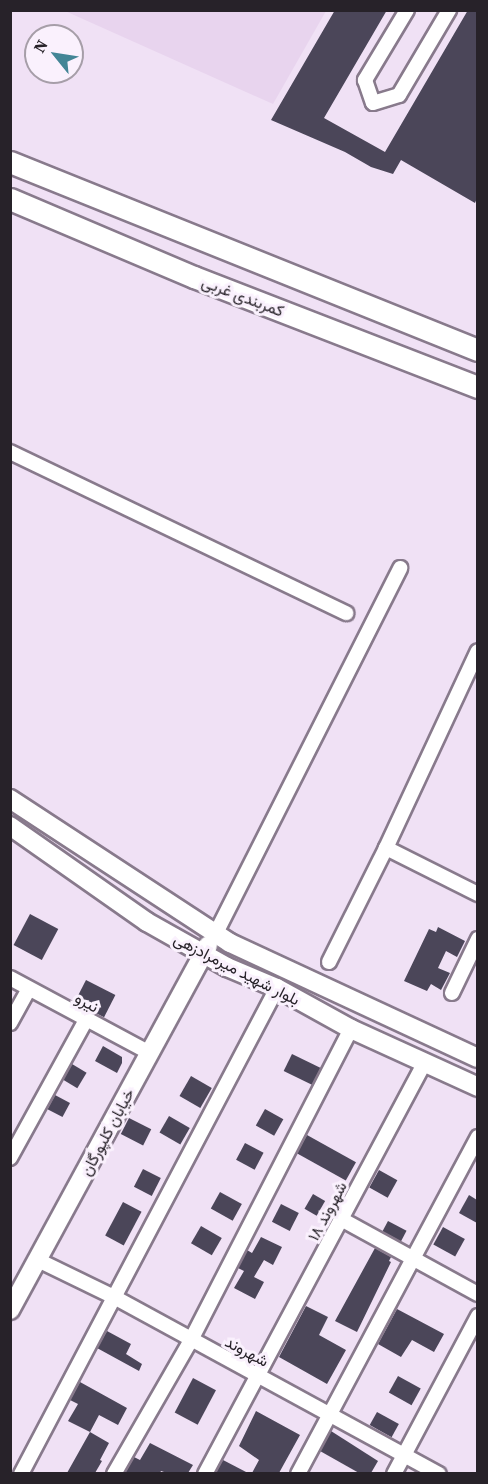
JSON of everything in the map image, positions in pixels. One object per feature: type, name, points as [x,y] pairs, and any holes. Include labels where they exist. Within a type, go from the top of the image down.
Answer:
[{"type":"highway","points":[[10,162],[477,350]]},
{"type":"highway","name":"کمربندی غربی","points":[[10,199],[194,277],[477,387]]},
{"type":"main road","name":"بلوار شهید میرمرادزهی","points":[[10,799],[230,943],[477,1058]]},
{"type":"main road","name":"بلوار شهید میرمرادزهی","points":[[10,826],[147,922],[203,954],[277,988],[351,1029],[477,1087]]},
{"type":"main road","name":"خیابان کلپورگان","points":[[11,1307],[216,933]]},
{"type":"street","points":[[407,10],[365,80],[373,104],[399,95],[448,10]]},
{"type":"street","points":[[10,452],[346,613]]},
{"type":"street","points":[[216,933],[400,568]]},
{"type":"street","points":[[329,962],[386,848],[477,651]]},
{"type":"street","points":[[386,848],[477,894]]},
{"type":"street","points":[[452,993],[477,939]]},
{"type":"street","name":"نیرو","points":[[10,978],[150,1053]]},
{"type":"street","points":[[10,1023],[29,988]]},
{"type":"street","points":[[26,1472],[114,1297],[277,988]]},
{"type":"street","points":[[10,1158],[86,1020]]},
{"type":"street","points":[[114,1473],[191,1340],[351,1029]]},
{"type":"street","name":"شهروند ۱۸","points":[[205,1473],[425,1062]]},
{"type":"street","points":[[298,1473],[477,1137]]},
{"type":"street","points":[[341,1220],[477,1294]]},
{"type":"street","name":"شهروند","points":[[38,1260],[114,1297],[439,1473]]},
{"type":"street","points":[[393,1473],[477,1316]]},
{"type":"shaded area","points":[[65,11],[326,11],[273,104]]},
{"type":"building","points":[[335,10],[387,10],[324,118],[385,152],[468,10],[477,10],[477,198],[475,203],[401,160],[393,174],[371,167],[345,152],[271,120]]},
{"type":"building","points":[[30,914],[58,929],[42,960],[14,945]]},
{"type":"building","points":[[438,927],[465,941],[457,957],[446,951],[438,968],[450,973],[441,990],[431,984],[427,991],[404,981],[429,929],[436,932]]},
{"type":"building","points":[[86,980],[115,995],[104,1017],[75,1002]]},
{"type":"building","points":[[103,1046],[122,1057],[117,1073],[95,1061]]},
{"type":"building","points":[[292,1054],[321,1068],[312,1085],[284,1071]]},
{"type":"building","points":[[72,1064],[87,1073],[77,1088],[63,1079]]},
{"type":"building","points":[[191,1076],[212,1088],[200,1108],[180,1096]]},
{"type":"building","points":[[55,1095],[70,1103],[62,1117],[47,1109]]},
{"type":"building","points":[[265,1109],[283,1119],[274,1136],[256,1126]]},
{"type":"building","points":[[169,1116],[190,1128],[180,1144],[160,1132]]},
{"type":"building","points":[[129,1118],[151,1129],[143,1145],[121,1134]]},
{"type":"building","points":[[307,1135],[356,1162],[346,1181],[297,1153]]},
{"type":"building","points":[[245,1143],[264,1153],[255,1170],[236,1160]]},
{"type":"building","points":[[143,1169],[161,1178],[152,1196],[134,1187]]},
{"type":"building","points":[[379,1170],[397,1180],[388,1198],[369,1187]]},
{"type":"building","points":[[220,1192],[242,1204],[233,1221],[211,1209]]},
{"type":"building","points":[[313,1194],[325,1201],[317,1216],[305,1209]]},
{"type":"building","points":[[469,1195],[477,1200],[477,1223],[459,1213]]},
{"type":"building","points":[[123,1202],[142,1212],[124,1245],[105,1236]]},
{"type":"building","points":[[281,1204],[299,1213],[290,1231],[272,1222]]},
{"type":"building","points":[[388,1221],[407,1231],[401,1241],[382,1232]]},
{"type":"building","points":[[201,1226],[222,1238],[212,1255],[191,1243]]},
{"type":"building","points":[[443,1227],[465,1239],[455,1257],[433,1244]]},
{"type":"building","points":[[261,1237],[282,1247],[273,1265],[264,1260],[254,1277],[264,1282],[255,1299],[234,1288],[244,1271],[238,1268],[247,1250],[252,1253]]},
{"type":"building","points":[[375,1248],[391,1257],[389,1261],[391,1262],[357,1332],[335,1321]]},
{"type":"building","points":[[306,1306],[328,1317],[319,1335],[346,1350],[327,1384],[279,1357]]},
{"type":"building","points":[[397,1309],[444,1334],[434,1352],[412,1340],[401,1357],[378,1344]]},
{"type":"building","points":[[107,1331],[131,1344],[126,1354],[142,1364],[139,1371],[97,1348]]},
{"type":"building","points":[[398,1376],[421,1389],[412,1405],[389,1393]]},
{"type":"building","points":[[193,1378],[216,1390],[198,1425],[175,1412]]},
{"type":"building","points":[[80,1382],[127,1408],[118,1425],[99,1415],[90,1432],[68,1421],[78,1404],[70,1400]]},
{"type":"building","points":[[256,1411],[300,1435],[279,1473],[252,1473],[259,1460],[239,1446]]},
{"type":"building","points":[[377,1412],[399,1424],[392,1437],[370,1425]]},
{"type":"building","points":[[331,1431],[378,1461],[371,1473],[359,1473],[320,1451]]},
{"type":"building","points":[[90,1432],[109,1443],[100,1460],[102,1461],[95,1473],[67,1473]]},
{"type":"building","points":[[150,1443],[193,1465],[188,1473],[161,1471],[160,1473],[125,1473],[134,1457],[140,1460]]},
{"type":"building","points":[[223,1460],[248,1473],[215,1473]]}]
